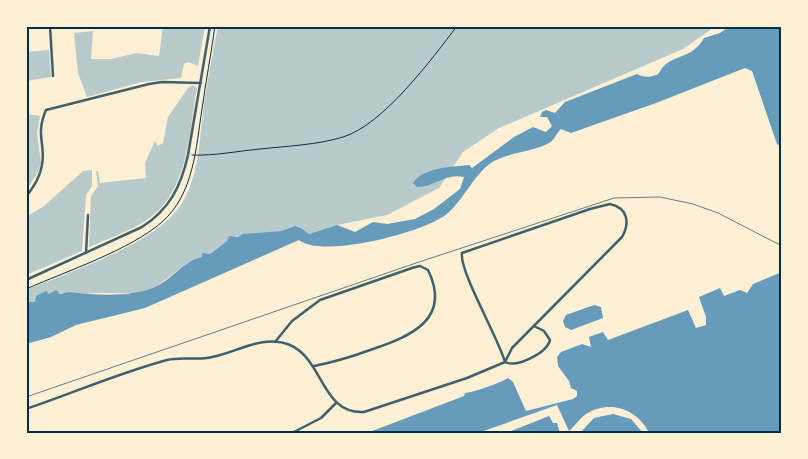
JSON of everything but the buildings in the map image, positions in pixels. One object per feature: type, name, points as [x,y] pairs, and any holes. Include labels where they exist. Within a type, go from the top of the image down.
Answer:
[{"type":"street","points":[[50,26],[53,76]]},
{"type":"street","points":[[26,280],[142,227],[164,211],[178,188],[188,155],[210,26]]},
{"type":"street","points":[[26,197],[36,182],[43,164],[40,137],[41,123],[46,110],[149,84],[162,82],[201,83]]},
{"type":"street","points":[[610,204],[622,209],[628,222],[622,237],[510,350],[505,362],[500,345],[471,284],[462,260],[462,253],[602,205],[610,204]]},
{"type":"street","points":[[86,253],[88,215]]},
{"type":"street","points":[[275,342],[292,321],[320,300],[412,268],[420,266],[428,270],[435,298],[426,321],[417,331],[401,340],[338,362],[314,366]]},
{"type":"street","points":[[26,409],[167,360],[211,358],[260,343],[275,342],[297,349],[308,358],[329,395],[336,403],[352,412],[369,412],[467,378],[505,362],[516,363],[546,348],[550,342],[548,337],[541,329],[534,326]]},
{"type":"street","points":[[292,433],[321,418],[336,403]]},
{"type":"path","points":[[26,289],[130,243],[150,231],[176,206],[195,155],[215,26]]},
{"type":"path","points":[[188,155],[276,147],[342,137],[356,132],[395,100],[418,76],[457,26]]},
{"type":"path","points":[[467,26],[523,26]]},
{"type":"path","points":[[641,26],[649,28],[654,26]]},
{"type":"shaded area","points":[[163,26],[205,26],[198,66],[188,62],[184,64],[181,78],[142,82],[87,97],[78,73],[74,33],[93,31],[91,59],[112,59],[136,53],[159,56]]},
{"type":"shaded area","points":[[218,26],[716,26],[683,49],[499,128],[463,152],[439,188],[387,215],[337,225],[309,234],[295,226],[281,231],[233,237],[209,254],[186,264],[157,286],[138,293],[54,293],[35,302],[26,302],[26,290],[84,267],[143,238],[160,227],[174,214],[183,202],[194,174]]},
{"type":"shaded area","points":[[26,39],[27,52],[49,50],[51,77],[26,81]]},
{"type":"shaded area","points":[[193,85],[197,88],[189,140],[180,175],[173,191],[164,205],[144,222],[89,247],[91,196],[98,186],[96,171],[98,171],[100,183],[146,178],[145,163],[155,141],[158,146],[163,143],[168,117],[188,88]]},
{"type":"shaded area","points":[[26,114],[40,116],[37,133],[41,163],[38,172],[26,191]]},
{"type":"shaded area","points":[[92,170],[92,186],[86,195],[82,251],[26,275],[26,217],[44,206],[83,171]]},
{"type":"water","points":[[730,26],[782,26],[782,148],[777,144],[752,71],[745,68],[656,103],[571,133],[561,129],[549,143],[494,161],[481,172],[448,213],[419,228],[374,241],[351,245],[311,245],[299,240],[145,308],[76,325],[51,337],[26,344],[26,302],[35,302],[36,296],[46,291],[49,294],[56,290],[60,294],[69,292],[114,295],[147,290],[163,283],[190,262],[202,257],[202,253],[210,254],[227,241],[229,236],[238,237],[243,234],[281,231],[295,226],[309,234],[337,225],[355,232],[373,222],[387,224],[415,219],[434,209],[460,189],[464,177],[445,178],[430,185],[417,187],[413,183],[424,174],[454,166],[469,165],[472,168],[514,137],[533,127],[546,132],[552,126],[547,117],[540,117],[542,112],[546,110],[555,113],[565,102],[637,74],[651,77],[659,73],[668,63],[694,50],[704,38],[720,33]]},
{"type":"water","points":[[782,272],[782,433],[649,433],[638,418],[630,412],[613,407],[604,407],[586,414],[569,431],[557,405],[478,433],[367,433],[464,396],[465,393],[487,387],[508,378],[513,382],[526,411],[573,399],[577,396],[577,391],[571,388],[569,381],[558,366],[557,357],[561,352],[582,344],[591,347],[589,337],[603,332],[608,340],[688,310],[696,328],[706,325],[706,317],[699,297],[720,288],[724,296],[740,290],[747,293],[753,284]]},
{"type":"water","points":[[594,305],[601,307],[603,318],[571,330],[565,327],[563,321],[566,315]]},
{"type":"water","points":[[613,414],[631,419],[643,433],[580,433],[594,418]]},
{"type":"water","points":[[549,416],[553,423],[557,423],[560,433],[506,433]]},
{"type":"railway","points":[[26,397],[416,263],[614,198],[660,197],[693,204],[718,213],[782,246]]}]
